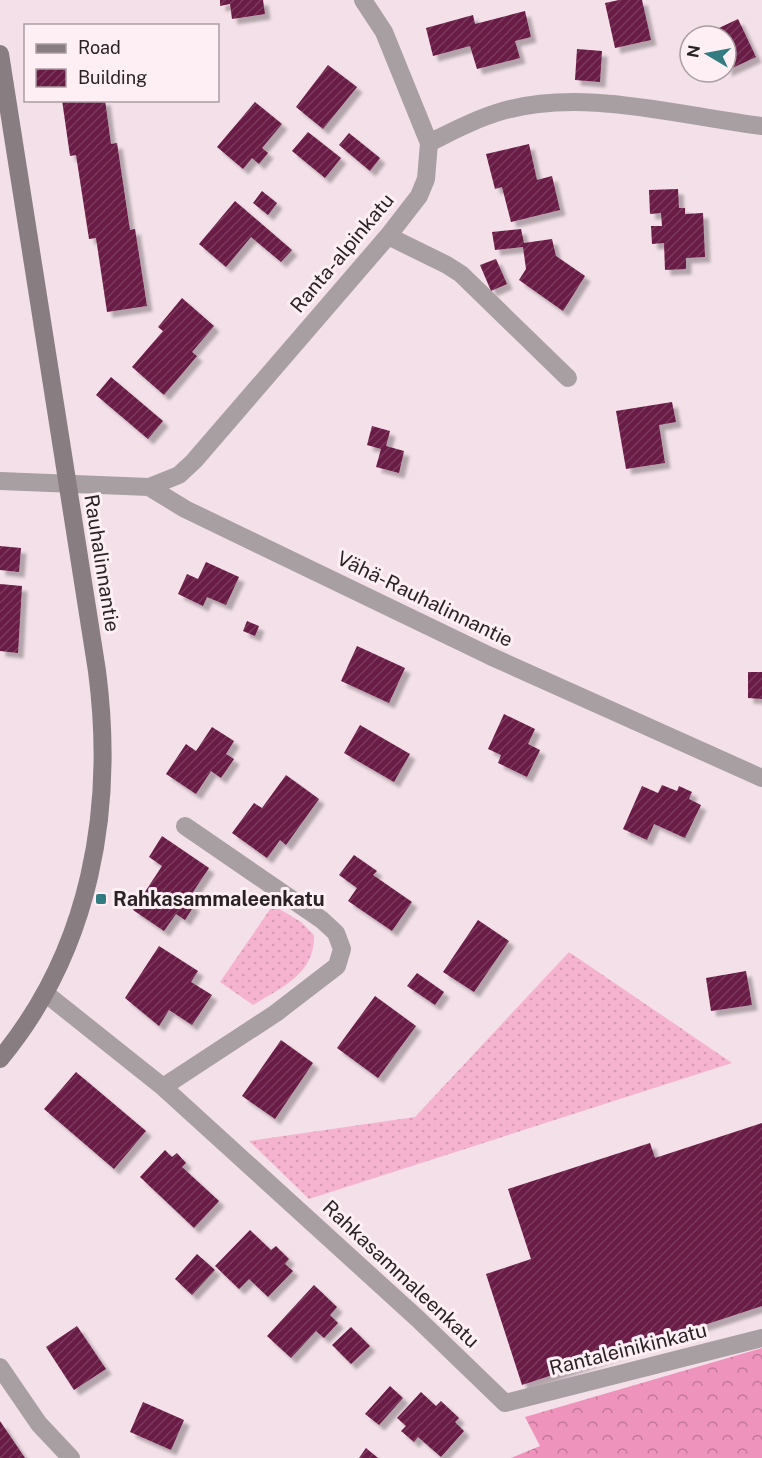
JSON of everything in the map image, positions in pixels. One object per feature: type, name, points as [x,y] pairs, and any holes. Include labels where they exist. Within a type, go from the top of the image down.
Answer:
[{"type":"street","name":"Ranta-alpinkatu","points":[[149,487],[179,475],[194,461],[388,236],[419,196],[428,170],[429,143],[384,32],[363,0]]},
{"type":"street","name":"Rauhalinnantie","points":[[0,54],[6,135],[103,711],[103,789],[91,879],[78,922],[45,993],[0,1059]]},
{"type":"street","points":[[429,143],[498,112],[555,104],[601,104],[690,114],[762,126]]},
{"type":"street","points":[[388,236],[461,274],[568,378]]},
{"type":"street","name":"Vähä-Rauhalinnantie","points":[[0,481],[149,487],[185,509],[490,656],[762,778]]},
{"type":"street","points":[[163,1087],[322,980],[337,966],[342,949],[336,933],[322,920],[185,826]]},
{"type":"street","name":"Rahkasammaleenkatu","points":[[45,993],[163,1087],[418,1319],[505,1403]]},
{"type":"street","name":"Rantaleinikinkatu","points":[[505,1403],[762,1338]]},
{"type":"street","points":[[0,1368],[39,1425],[71,1458]]},
{"type":"shaded area","points":[[273,905],[301,922],[314,935],[313,948],[303,970],[295,978],[253,1005],[220,982]]},
{"type":"shaded area","points":[[569,952],[732,1063],[309,1199],[249,1141],[415,1117]]},
{"type":"green space","points":[[762,1348],[762,1458],[511,1458],[540,1446],[525,1417]]},
{"type":"building","points":[[220,0],[263,0],[265,14],[232,19],[230,4],[220,6]]},
{"type":"building","points":[[619,0],[642,0],[651,40],[615,48],[605,3]]},
{"type":"building","points":[[525,11],[531,37],[515,41],[520,58],[477,69],[470,46],[433,56],[426,28],[473,15],[475,24]]},
{"type":"building","points":[[738,19],[756,57],[738,65],[738,24],[727,24]]},
{"type":"building","points":[[577,49],[602,51],[600,82],[575,80]]},
{"type":"building","points":[[328,65],[357,87],[323,129],[296,107]]},
{"type":"building","points":[[62,102],[105,102],[111,144],[117,143],[130,230],[135,229],[147,306],[107,312],[96,238],[89,239],[76,155],[70,156]]},
{"type":"building","points":[[255,102],[282,124],[262,148],[268,153],[259,164],[252,158],[243,169],[217,147]]},
{"type":"building","points":[[308,132],[341,158],[325,178],[292,151]]},
{"type":"building","points":[[349,133],[380,158],[370,171],[339,145]]},
{"type":"building","points":[[529,144],[537,180],[552,176],[560,210],[511,222],[502,187],[495,189],[486,154]]},
{"type":"building","points":[[678,189],[679,208],[685,208],[685,214],[703,213],[705,257],[686,258],[686,269],[665,270],[664,243],[652,244],[651,226],[662,226],[661,213],[650,214],[649,190]]},
{"type":"building","points":[[262,191],[277,203],[268,215],[253,203]]},
{"type":"building","points":[[235,201],[292,250],[281,262],[251,237],[226,267],[199,244]]},
{"type":"building","points":[[521,229],[524,243],[552,239],[556,256],[585,276],[563,311],[519,280],[526,269],[523,247],[495,250],[492,232]]},
{"type":"building","points":[[496,259],[507,284],[491,291],[480,265]]},
{"type":"building","points":[[182,298],[214,326],[192,352],[197,356],[164,395],[132,367],[163,331],[158,327]]},
{"type":"building","points":[[111,377],[163,421],[148,439],[96,395]]},
{"type":"building","points":[[672,402],[676,422],[659,425],[665,463],[626,469],[616,411]]},
{"type":"building","points":[[372,426],[390,431],[386,446],[404,451],[399,473],[376,467],[381,449],[367,445]]},
{"type":"building","points":[[0,546],[21,548],[19,572],[0,570]]},
{"type":"building","points":[[206,562],[239,577],[226,605],[207,597],[203,606],[178,594],[187,574],[198,579]]},
{"type":"building","points":[[0,584],[22,586],[18,653],[0,651]]},
{"type":"building","points":[[247,621],[259,626],[255,636],[243,631]]},
{"type":"building","points":[[357,646],[405,668],[389,703],[341,681]]},
{"type":"building","points":[[748,672],[762,672],[762,699],[748,698]]},
{"type":"building","points":[[504,714],[535,729],[528,744],[540,750],[527,777],[498,763],[501,755],[488,749]]},
{"type":"building","points":[[360,725],[410,754],[394,782],[344,753]]},
{"type":"building","points":[[212,727],[234,741],[226,754],[234,759],[221,778],[211,771],[196,794],[166,774],[186,744],[196,751]]},
{"type":"building","points":[[286,775],[319,799],[286,845],[280,840],[267,858],[232,833],[254,803],[262,808]]},
{"type":"building","points":[[662,785],[677,791],[679,786],[692,792],[689,799],[701,805],[685,838],[654,824],[647,840],[623,829],[642,786],[658,793]]},
{"type":"building","points":[[162,836],[209,868],[187,901],[194,906],[185,920],[176,914],[164,931],[133,910],[162,866],[149,857]]},
{"type":"building","points":[[354,855],[377,871],[373,875],[412,902],[392,931],[348,901],[357,888],[339,875]]},
{"type":"building","points":[[478,920],[509,941],[474,992],[443,972]]},
{"type":"building","points":[[159,946],[198,971],[191,982],[212,995],[192,1025],[169,1010],[159,1026],[125,998]]},
{"type":"building","points":[[746,971],[752,1005],[711,1011],[706,978]]},
{"type":"building","points":[[417,973],[444,992],[435,1005],[407,986]]},
{"type":"building","points":[[375,996],[416,1026],[378,1078],[337,1048]]},
{"type":"building","points":[[281,1040],[313,1063],[275,1119],[242,1096]]},
{"type":"building","points":[[76,1072],[146,1131],[114,1169],[44,1109]]},
{"type":"building","points":[[762,1123],[762,1306],[522,1385],[486,1274],[531,1259],[508,1189],[650,1143],[655,1158]]},
{"type":"building","points":[[165,1150],[172,1157],[177,1153],[186,1163],[182,1167],[219,1201],[194,1228],[140,1177]]},
{"type":"building","points":[[250,1230],[271,1250],[276,1246],[289,1259],[285,1264],[293,1271],[268,1297],[249,1279],[239,1289],[215,1266]]},
{"type":"building","points":[[197,1254],[215,1270],[192,1295],[175,1279]]},
{"type":"building","points":[[314,1285],[337,1307],[330,1315],[338,1323],[324,1338],[316,1331],[291,1358],[267,1336]]},
{"type":"building","points":[[77,1326],[106,1369],[74,1390],[46,1347]]},
{"type":"building","points":[[351,1327],[370,1346],[351,1364],[332,1345]]},
{"type":"building","points":[[390,1386],[403,1398],[379,1425],[365,1414]]},
{"type":"building","points":[[421,1392],[436,1406],[441,1401],[459,1418],[455,1422],[464,1431],[441,1457],[418,1437],[414,1442],[401,1431],[406,1426],[397,1418]]},
{"type":"building","points":[[143,1402],[184,1420],[171,1450],[130,1432]]},
{"type":"building","points":[[0,1421],[25,1458],[0,1458]]},
{"type":"building","points":[[366,1448],[378,1458],[359,1458]]},
{"type":"place","name":"Rahkasammaleenkatu","points":[[101,899]]}]
